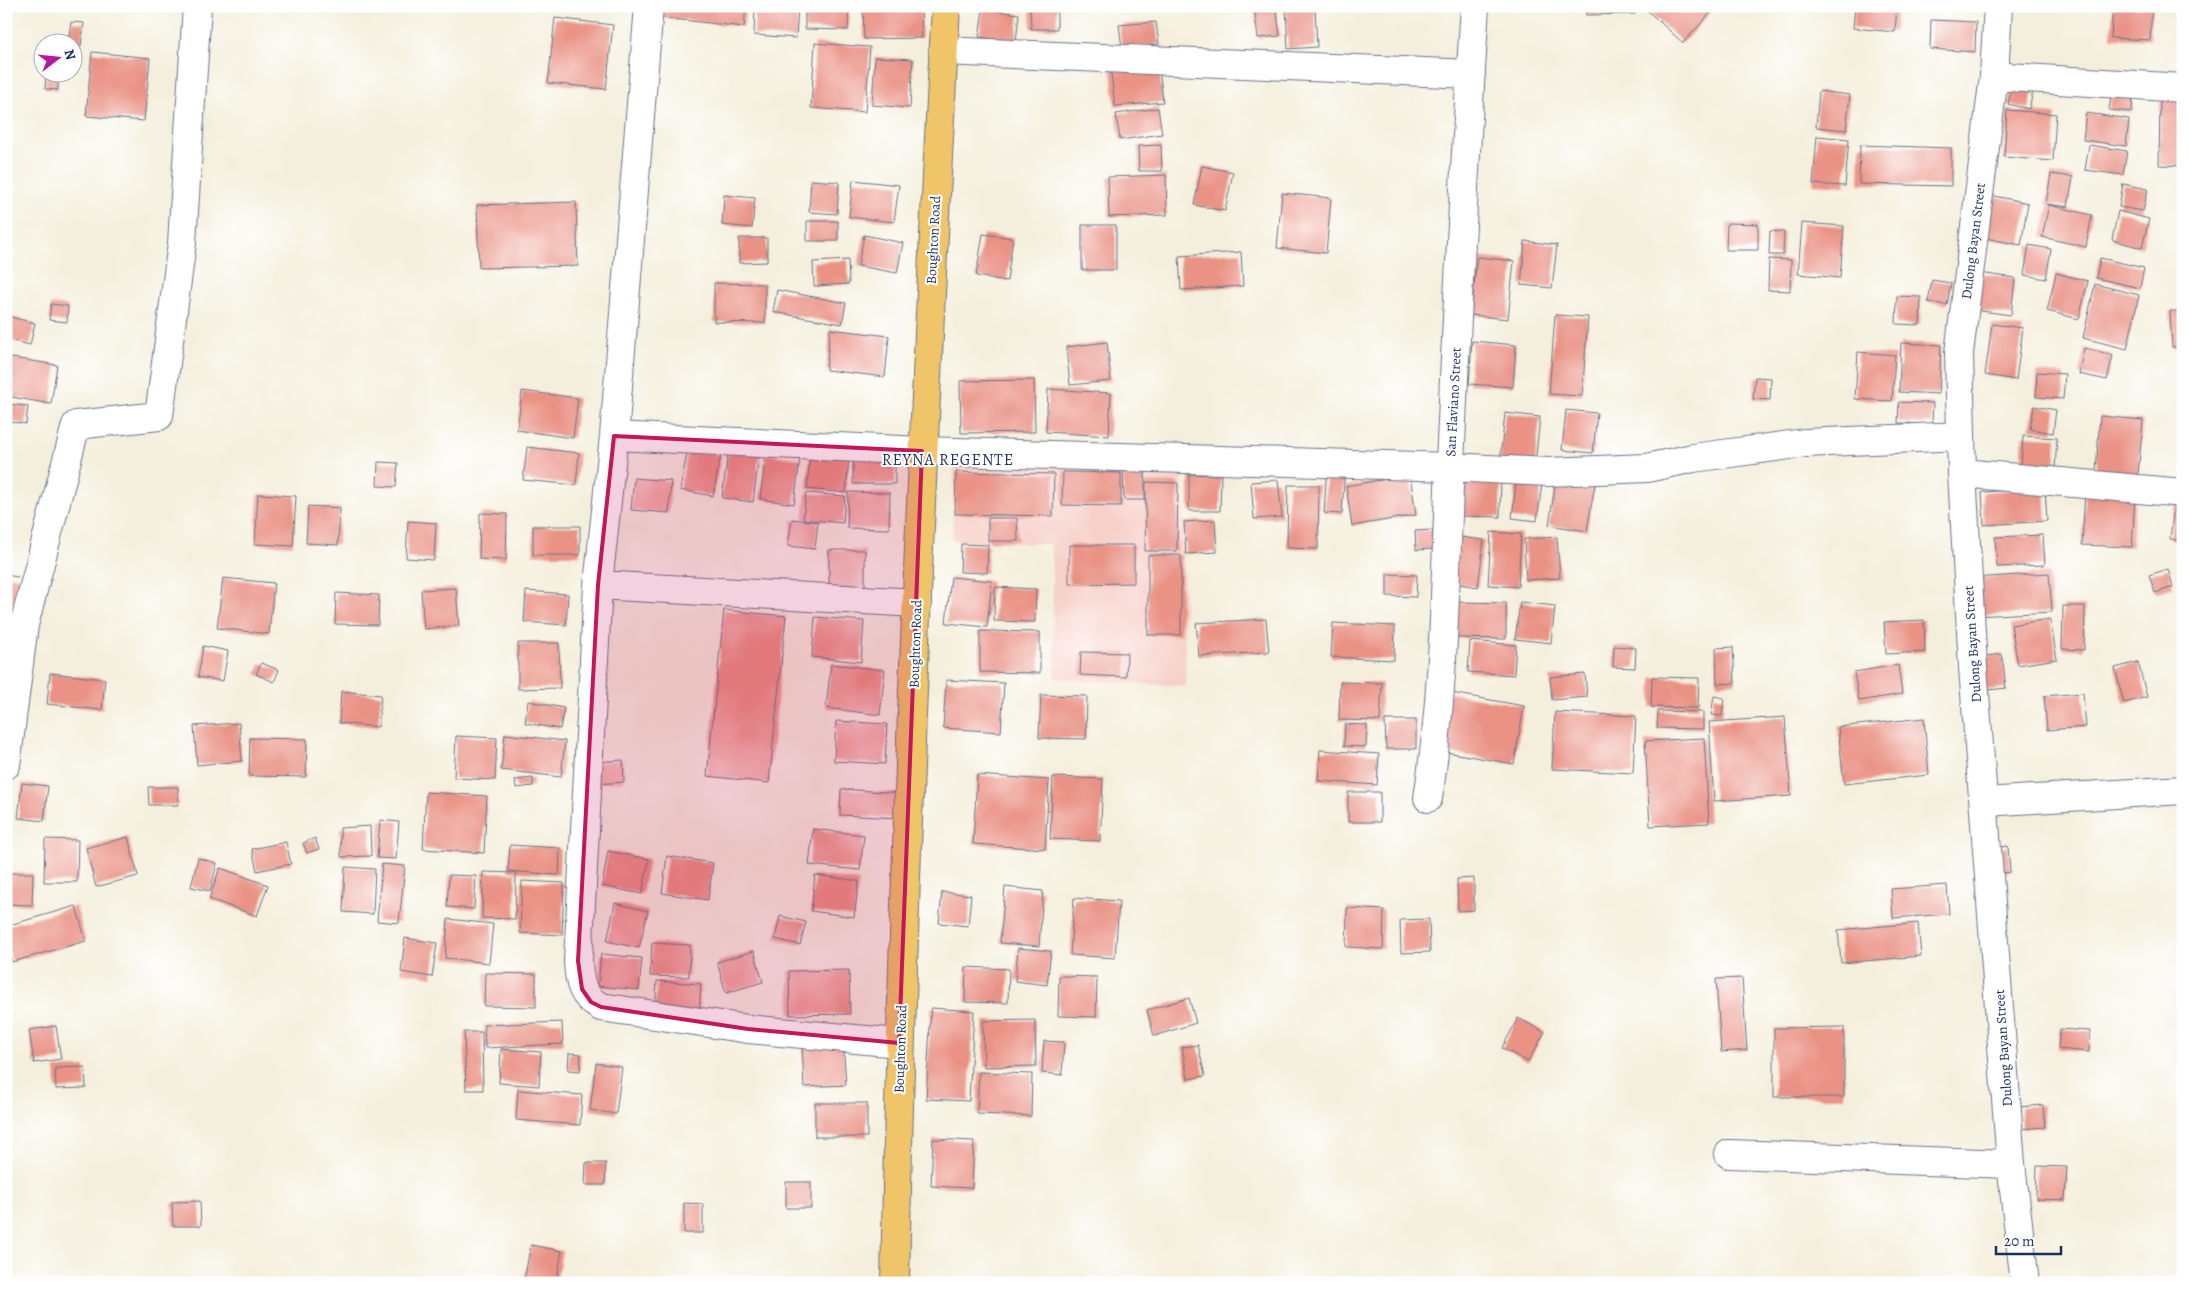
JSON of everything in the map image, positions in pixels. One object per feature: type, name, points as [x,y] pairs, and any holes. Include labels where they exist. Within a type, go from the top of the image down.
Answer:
[{"type":"main road","name":"Boughton Road","points":[[895,1283],[899,1043],[922,451],[946,6]]},
{"type":"street","points":[[6,765],[24,625],[76,426],[159,416],[182,244],[198,6]]},
{"type":"street","points":[[649,6],[614,436],[598,585],[578,961],[580,982],[591,1002],[601,1007],[748,1030],[899,1043]]},
{"type":"street","name":"San Flaviano Street","points":[[1428,798],[1434,756],[1444,635],[1461,214],[1475,6]]},
{"type":"street","name":"Dulong Bayan Street","points":[[1998,6],[1994,76],[1960,353],[1962,473],[1984,802],[2012,1164],[2025,1283]]},
{"type":"street","points":[[943,51],[1471,74]]},
{"type":"street","points":[[1994,76],[2183,88]]},
{"type":"street","points":[[614,436],[922,451],[1450,467],[1548,472],[1647,468],[1693,458],[1805,443],[1962,436]]},
{"type":"street","points":[[1962,473],[2183,493]]},
{"type":"street","points":[[598,585],[917,603]]},
{"type":"street","points":[[1984,802],[2183,790]]},
{"type":"street","points":[[1729,1154],[2012,1164]]},
{"type":"highlighted area","points":[[614,436],[922,451],[899,1043],[748,1029],[601,1007],[591,1002],[582,989],[578,961],[598,585]]},
{"type":"shaded area","points":[[954,462],[1181,469],[1186,686],[1055,679],[1051,544],[952,541]]},
{"type":"building","points":[[656,6],[746,6],[744,27],[655,17]]},
{"type":"building","points":[[755,6],[798,6],[796,38],[754,35]]},
{"type":"building","points":[[805,6],[849,6],[848,30],[805,29]]},
{"type":"building","points":[[863,6],[921,6],[922,38],[864,39]]},
{"type":"building","points":[[1030,6],[1057,6],[1057,29],[1031,29]]},
{"type":"building","points":[[1254,6],[1276,6],[1280,36],[1258,38]]},
{"type":"building","points":[[1406,6],[1431,6],[1430,11],[1406,10]]},
{"type":"building","points":[[1586,6],[1635,6],[1635,14],[1586,15]]},
{"type":"building","points":[[1652,6],[1711,6],[1714,9],[1683,43],[1648,11]]},
{"type":"building","points":[[1855,6],[1897,6],[1895,32],[1853,28]]},
{"type":"building","points":[[2113,6],[2152,8],[2150,40],[2111,38]]},
{"type":"building","points":[[1315,8],[1317,47],[1288,49],[1286,9]]},
{"type":"building","points":[[983,9],[1019,14],[1016,42],[979,37]]},
{"type":"building","points":[[555,18],[613,25],[606,89],[548,83]]},
{"type":"building","points":[[1931,20],[1976,22],[1975,52],[1930,49]]},
{"type":"building","points":[[71,22],[84,23],[82,38],[82,32],[70,32]]},
{"type":"building","points":[[1156,22],[1159,44],[1122,48],[1119,25]]},
{"type":"building","points":[[815,43],[870,47],[865,112],[811,108]]},
{"type":"building","points":[[92,52],[150,58],[144,121],[86,116]]},
{"type":"building","points":[[875,57],[913,59],[910,108],[872,105]]},
{"type":"building","points":[[1110,64],[1159,67],[1163,102],[1115,106]]},
{"type":"building","points":[[45,82],[58,82],[58,90],[45,89]]},
{"type":"building","points":[[2013,82],[2034,87],[2029,109],[2008,104]]},
{"type":"building","points":[[1819,91],[1850,95],[1846,130],[1816,127]]},
{"type":"building","points":[[2112,91],[2133,93],[2132,112],[2109,110]]},
{"type":"building","points":[[2160,99],[2183,99],[2183,166],[2159,165]]},
{"type":"building","points":[[1158,108],[1162,134],[1120,140],[1116,114]]},
{"type":"building","points":[[2007,110],[2056,114],[2053,161],[2004,157]]},
{"type":"building","points":[[2086,113],[2129,119],[2126,146],[2083,140]]},
{"type":"building","points":[[1817,136],[1849,139],[1845,186],[1813,184]]},
{"type":"building","points":[[1161,145],[1162,171],[1139,171],[1138,146]]},
{"type":"building","points":[[1860,145],[1951,148],[1951,186],[1859,184]]},
{"type":"building","points":[[2089,145],[2127,151],[2123,175],[2085,170]]},
{"type":"building","points":[[1202,166],[1233,172],[1225,211],[1194,205]]},
{"type":"building","points":[[2051,174],[2073,177],[2068,207],[2046,204]]},
{"type":"building","points":[[1166,175],[1167,215],[1109,217],[1108,177]]},
{"type":"building","points":[[811,180],[839,182],[837,214],[809,212]]},
{"type":"building","points":[[853,180],[899,185],[894,222],[849,217]]},
{"type":"building","points":[[2123,184],[2148,189],[2143,211],[2119,207]]},
{"type":"building","points":[[1282,193],[1331,198],[1326,253],[1277,248]]},
{"type":"building","points":[[1985,194],[2028,203],[2021,245],[1976,236]]},
{"type":"building","points":[[724,195],[755,198],[752,228],[722,225]]},
{"type":"building","points":[[576,202],[578,266],[479,268],[477,205]]},
{"type":"building","points":[[2049,205],[2092,215],[2086,247],[2042,237]]},
{"type":"building","points":[[2118,211],[2149,219],[2142,248],[2112,240]]},
{"type":"building","points":[[807,221],[838,221],[838,241],[807,241]]},
{"type":"building","points":[[1727,223],[1758,224],[1758,250],[1726,250]]},
{"type":"building","points":[[1802,223],[1844,226],[1840,278],[1798,274]]},
{"type":"building","points":[[1082,225],[1116,225],[1116,270],[1082,270]]},
{"type":"building","points":[[1770,231],[1784,232],[1783,255],[1769,255]]},
{"type":"building","points":[[983,234],[1013,238],[1007,281],[976,276]]},
{"type":"building","points":[[864,235],[903,243],[897,273],[858,266]]},
{"type":"building","points":[[739,238],[767,238],[767,262],[739,263]]},
{"type":"building","points":[[1525,241],[1557,245],[1552,288],[1521,285]]},
{"type":"building","points":[[2029,245],[2051,249],[2046,279],[2024,275]]},
{"type":"building","points":[[1241,252],[1243,286],[1181,290],[1179,256]]},
{"type":"building","points":[[1477,257],[1514,261],[1508,319],[1471,315]]},
{"type":"building","points":[[2100,258],[2144,268],[2140,288],[2096,278]]},
{"type":"building","points":[[1769,259],[1791,260],[1790,291],[1768,290]]},
{"type":"building","points":[[848,260],[849,284],[814,286],[813,262]]},
{"type":"building","points":[[1979,273],[2015,278],[2011,315],[1974,310]]},
{"type":"building","points":[[2056,273],[2088,281],[2079,319],[2047,311]]},
{"type":"building","points":[[1932,280],[1951,283],[1947,305],[1928,302]]},
{"type":"building","points":[[714,283],[765,284],[765,323],[714,322]]},
{"type":"building","points":[[2095,284],[2139,295],[2127,349],[2083,338]]},
{"type":"building","points":[[777,290],[846,303],[842,324],[773,312]]},
{"type":"building","points":[[1897,296],[1921,297],[1920,325],[1896,324]]},
{"type":"building","points":[[51,304],[68,306],[67,322],[49,320]]},
{"type":"building","points":[[2170,311],[2183,311],[2183,347],[2172,347]]},
{"type":"building","points":[[1555,315],[1588,317],[1582,396],[1549,394]]},
{"type":"building","points":[[7,316],[35,323],[30,345],[6,339]]},
{"type":"building","points":[[1992,324],[2023,328],[2016,380],[1985,375]]},
{"type":"building","points":[[830,329],[889,336],[885,377],[826,370]]},
{"type":"building","points":[[1472,341],[1516,345],[1513,387],[1469,384]]},
{"type":"building","points":[[1107,342],[1111,381],[1070,385],[1066,347]]},
{"type":"building","points":[[1901,343],[1941,345],[1939,394],[1899,392]]},
{"type":"building","points":[[2084,348],[2113,355],[2107,380],[2079,374]]},
{"type":"building","points":[[1858,352],[1895,355],[1892,401],[1855,399]]},
{"type":"building","points":[[6,357],[57,365],[51,404],[6,396]]},
{"type":"building","points":[[2037,372],[2065,374],[2063,399],[2036,397]]},
{"type":"building","points":[[1755,377],[1771,378],[1770,400],[1753,399]]},
{"type":"building","points":[[1034,380],[1035,432],[961,433],[960,381]]},
{"type":"building","points":[[1048,389],[1111,393],[1109,436],[1046,432]]},
{"type":"building","points":[[522,391],[578,398],[573,438],[517,430]]},
{"type":"building","points":[[1899,402],[1933,403],[1932,424],[1898,423]]},
{"type":"building","points":[[6,404],[28,406],[26,424],[6,421]]},
{"type":"building","points":[[2034,406],[2056,410],[2053,433],[2030,429]]},
{"type":"building","points":[[1566,410],[1597,413],[1593,453],[1562,450]]},
{"type":"building","points":[[1505,413],[1540,417],[1535,465],[1500,461]]},
{"type":"building","points":[[2100,416],[2143,420],[2138,475],[2096,471]]},
{"type":"building","points":[[2023,436],[2057,438],[2055,469],[2021,467]]},
{"type":"building","points":[[729,445],[760,449],[753,502],[722,498]]},
{"type":"building","points":[[527,447],[579,453],[576,485],[523,480]]},
{"type":"building","points":[[688,448],[721,455],[713,496],[680,490]]},
{"type":"building","points":[[810,453],[849,457],[846,493],[807,489]]},
{"type":"building","points":[[766,454],[800,459],[794,504],[760,499]]},
{"type":"building","points":[[895,458],[895,484],[853,484],[853,459]]},
{"type":"building","points":[[378,462],[398,463],[396,487],[377,486]]},
{"type":"building","points":[[1327,465],[1345,466],[1342,514],[1324,513]]},
{"type":"building","points":[[1145,470],[1145,500],[1124,500],[1123,471]]},
{"type":"building","points":[[956,472],[1054,474],[1053,516],[955,514]]},
{"type":"building","points":[[1063,472],[1121,473],[1121,506],[1062,505]]},
{"type":"building","points":[[1517,473],[1543,476],[1537,521],[1512,518]]},
{"type":"building","points":[[1189,474],[1221,475],[1220,511],[1189,511]]},
{"type":"building","points":[[1460,474],[1501,476],[1500,517],[1459,516]]},
{"type":"building","points":[[1410,475],[1416,515],[1352,526],[1346,486]]},
{"type":"building","points":[[634,478],[671,481],[669,513],[631,510]]},
{"type":"building","points":[[1556,479],[1595,484],[1587,531],[1549,525]]},
{"type":"building","points":[[1278,480],[1282,517],[1254,519],[1251,482]]},
{"type":"building","points":[[1146,482],[1178,483],[1177,551],[1145,551]]},
{"type":"building","points":[[1288,485],[1319,485],[1318,549],[1287,548]]},
{"type":"building","points":[[2045,488],[2047,521],[1984,525],[1982,492]]},
{"type":"building","points":[[848,492],[890,493],[889,529],[847,528]]},
{"type":"building","points":[[2085,492],[2135,494],[2132,547],[2082,545]]},
{"type":"building","points":[[806,493],[845,496],[843,523],[803,519]]},
{"type":"building","points":[[258,494],[296,496],[293,546],[255,544]]},
{"type":"building","points":[[2175,497],[2183,498],[2183,541],[2170,539]]},
{"type":"building","points":[[308,506],[340,508],[338,545],[306,543]]},
{"type":"building","points":[[480,513],[507,514],[506,560],[479,559]]},
{"type":"building","points":[[988,518],[1017,518],[1018,541],[988,541]]},
{"type":"building","points":[[792,519],[818,522],[815,549],[788,546]]},
{"type":"building","points":[[1215,520],[1217,552],[1186,554],[1184,522]]},
{"type":"building","points":[[408,521],[436,523],[434,560],[406,558]]},
{"type":"building","points":[[533,526],[580,526],[580,555],[533,555]]},
{"type":"building","points":[[1433,530],[1433,549],[1416,550],[1415,531]]},
{"type":"building","points":[[1491,532],[1521,534],[1518,587],[1488,585]]},
{"type":"building","points":[[2043,535],[2045,565],[1997,567],[1995,537]]},
{"type":"building","points":[[1460,537],[1484,540],[1478,587],[1453,583]]},
{"type":"building","points":[[1557,537],[1560,578],[1526,580],[1524,539]]},
{"type":"building","points":[[961,544],[988,545],[987,573],[960,572]]},
{"type":"building","points":[[1069,545],[1134,545],[1134,583],[1069,584]]},
{"type":"building","points":[[829,550],[865,550],[865,595],[829,595]]},
{"type":"building","points":[[1148,555],[1181,555],[1181,635],[1148,635]]},
{"type":"building","points":[[2168,569],[2173,587],[2155,593],[2149,575]]},
{"type":"building","points":[[2049,573],[2052,612],[1975,616],[1973,578]]},
{"type":"building","points":[[1387,574],[1417,575],[1416,597],[1387,596]]},
{"type":"building","points":[[6,575],[23,578],[15,622],[6,620]]},
{"type":"building","points":[[951,577],[992,581],[987,627],[946,623]]},
{"type":"building","points":[[223,578],[274,583],[269,634],[217,628]]},
{"type":"building","points":[[995,587],[1036,589],[1035,622],[994,621]]},
{"type":"building","points":[[456,588],[459,626],[424,629],[421,590]]},
{"type":"building","points":[[526,591],[568,594],[566,625],[524,622]]},
{"type":"building","points":[[336,593],[379,595],[378,625],[335,624]]},
{"type":"building","points":[[1456,602],[1506,603],[1506,639],[1455,638]]},
{"type":"building","points":[[1520,602],[1555,606],[1551,643],[1515,639]]},
{"type":"building","points":[[2063,606],[2085,606],[2084,650],[2062,649]]},
{"type":"building","points":[[724,610],[786,616],[769,783],[707,776]]},
{"type":"building","points":[[815,617],[864,621],[861,662],[812,657]]},
{"type":"building","points":[[1266,619],[1269,652],[1199,656],[1196,623]]},
{"type":"building","points":[[2050,619],[2057,659],[2018,665],[2011,625]]},
{"type":"building","points":[[1924,620],[1925,652],[1886,654],[1884,622]]},
{"type":"building","points":[[1333,623],[1395,626],[1394,660],[1331,657]]},
{"type":"building","points":[[980,631],[1040,632],[1040,673],[980,672]]},
{"type":"building","points":[[1470,641],[1516,645],[1514,675],[1468,672]]},
{"type":"building","points":[[518,643],[559,643],[560,688],[518,689]]},
{"type":"building","points":[[203,646],[228,651],[223,681],[198,677]]},
{"type":"building","points":[[1614,646],[1636,648],[1635,668],[1613,667]]},
{"type":"building","points":[[1733,647],[1735,683],[1717,684],[1716,648]]},
{"type":"building","points":[[1081,652],[1127,653],[1126,677],[1080,675]]},
{"type":"building","points":[[2002,654],[2006,688],[1981,691],[1977,657]]},
{"type":"building","points":[[2138,662],[2147,697],[2124,703],[2115,668]]},
{"type":"building","points":[[261,663],[279,670],[274,682],[256,674]]},
{"type":"building","points":[[831,664],[885,670],[880,715],[826,708]]},
{"type":"building","points":[[1898,665],[1902,694],[1859,701],[1854,672]]},
{"type":"building","points":[[50,673],[105,679],[102,710],[47,704]]},
{"type":"building","points":[[1585,674],[1587,697],[1552,700],[1550,677]]},
{"type":"building","points":[[1652,677],[1699,678],[1698,708],[1651,707]]},
{"type":"building","points":[[946,680],[1004,683],[1001,732],[943,728]]},
{"type":"building","points":[[1340,682],[1382,683],[1380,721],[1339,720]]},
{"type":"building","points":[[341,691],[381,695],[378,727],[339,723]]},
{"type":"building","points":[[1446,692],[1524,706],[1514,764],[1435,750]]},
{"type":"building","points":[[2083,693],[2086,727],[2047,730],[2044,696]]},
{"type":"building","points":[[1041,695],[1087,696],[1086,739],[1039,738]]},
{"type":"building","points":[[1714,696],[1724,698],[1722,716],[1711,715]]},
{"type":"building","points":[[528,701],[564,708],[560,729],[525,723]]},
{"type":"building","points":[[1658,711],[1703,712],[1703,729],[1657,728]]},
{"type":"building","points":[[1555,712],[1636,716],[1633,773],[1552,769]]},
{"type":"building","points":[[1785,717],[1791,796],[1714,801],[1709,722]]},
{"type":"building","points":[[1924,718],[1929,775],[1844,784],[1838,727]]},
{"type":"building","points":[[1385,720],[1416,720],[1416,749],[1386,749]]},
{"type":"building","points":[[836,721],[887,724],[885,764],[834,761]]},
{"type":"building","points":[[239,723],[242,761],[197,765],[194,726]]},
{"type":"building","points":[[1345,724],[1367,725],[1366,747],[1344,746]]},
{"type":"building","points":[[505,734],[565,741],[561,777],[501,770]]},
{"type":"building","points":[[456,736],[497,738],[495,780],[454,778]]},
{"type":"building","points":[[250,738],[307,739],[306,777],[249,776]]},
{"type":"building","points":[[1704,738],[1709,823],[1650,826],[1645,741]]},
{"type":"building","points":[[1320,750],[1379,754],[1377,785],[1318,781]]},
{"type":"building","points":[[623,760],[624,782],[596,784],[595,762]]},
{"type":"building","points":[[977,775],[1049,780],[1045,849],[973,844]]},
{"type":"building","points":[[1053,777],[1103,779],[1100,841],[1050,839]]},
{"type":"building","points":[[533,778],[533,786],[516,788],[515,780]]},
{"type":"building","points":[[22,783],[48,786],[44,821],[18,818]]},
{"type":"building","points":[[148,787],[178,787],[178,805],[149,805]]},
{"type":"building","points":[[841,789],[900,793],[899,818],[840,815]]},
{"type":"building","points":[[426,792],[487,796],[484,853],[423,849]]},
{"type":"building","points":[[1348,792],[1380,792],[1380,822],[1348,822]]},
{"type":"building","points":[[380,820],[399,822],[396,859],[377,858]]},
{"type":"building","points":[[370,826],[371,856],[341,857],[340,828]]},
{"type":"building","points":[[813,829],[864,835],[860,870],[809,865]]},
{"type":"building","points":[[128,837],[138,876],[96,887],[86,848]]},
{"type":"building","points":[[315,838],[319,849],[307,853],[303,843]]},
{"type":"building","points":[[45,839],[78,840],[77,882],[44,882]]},
{"type":"building","points":[[286,842],[291,864],[257,871],[252,849]]},
{"type":"building","points":[[510,845],[560,848],[559,875],[508,871]]},
{"type":"building","points":[[2008,846],[2010,872],[1995,874],[1992,848]]},
{"type":"building","points":[[608,851],[649,859],[642,894],[602,886]]},
{"type":"building","points":[[667,856],[713,863],[708,900],[662,893]]},
{"type":"building","points":[[198,858],[217,863],[210,891],[191,887]]},
{"type":"building","points":[[382,864],[405,866],[399,923],[377,921]]},
{"type":"building","points":[[345,867],[375,869],[373,914],[343,912]]},
{"type":"building","points":[[220,868],[268,885],[257,916],[209,899]]},
{"type":"building","points":[[483,872],[516,873],[515,919],[482,918]]},
{"type":"building","points":[[6,873],[33,873],[32,905],[6,904]]},
{"type":"building","points":[[449,875],[476,876],[474,909],[447,907]]},
{"type":"building","points":[[815,875],[859,881],[854,917],[811,911]]},
{"type":"building","points":[[1474,878],[1474,910],[1458,911],[1457,879]]},
{"type":"building","points":[[522,881],[564,883],[562,935],[520,933]]},
{"type":"building","points":[[1947,885],[1949,914],[1893,918],[1891,889]]},
{"type":"building","points":[[1005,887],[1043,891],[1039,946],[1000,943]]},
{"type":"building","points":[[942,892],[971,895],[968,926],[939,923]]},
{"type":"building","points":[[1074,898],[1119,901],[1115,958],[1070,955]]},
{"type":"building","points":[[615,903],[648,911],[639,948],[607,941]]},
{"type":"building","points":[[76,906],[86,941],[12,962],[6,943],[6,926]]},
{"type":"building","points":[[1347,908],[1384,910],[1383,949],[1346,947]]},
{"type":"building","points":[[780,916],[806,922],[800,945],[775,939]]},
{"type":"building","points":[[448,919],[493,924],[489,963],[445,958]]},
{"type":"building","points":[[1429,919],[1430,952],[1401,953],[1400,920]]},
{"type":"building","points":[[1918,923],[1921,956],[1841,963],[1838,930]]},
{"type":"building","points":[[405,938],[437,943],[432,977],[401,972]]},
{"type":"building","points":[[652,943],[690,945],[689,977],[650,976]]},
{"type":"building","points":[[1018,948],[1051,951],[1047,985],[1015,981]]},
{"type":"building","points":[[754,951],[763,982],[726,993],[717,962]]},
{"type":"building","points":[[601,954],[642,958],[639,990],[598,986]]},
{"type":"building","points":[[966,967],[1009,969],[1008,1003],[965,1002]]},
{"type":"building","points":[[849,970],[850,1014],[790,1015],[789,971]]},
{"type":"building","points":[[485,973],[536,974],[536,1007],[484,1006]]},
{"type":"building","points":[[1059,976],[1097,977],[1096,1017],[1058,1016]]},
{"type":"building","points":[[1742,978],[1747,1050],[1721,1052],[1716,979]]},
{"type":"building","points":[[657,981],[701,984],[699,1014],[655,1011]]},
{"type":"building","points":[[1189,998],[1196,1023],[1154,1036],[1147,1010]]},
{"type":"building","points":[[931,1008],[974,1011],[969,1101],[926,1099]]},
{"type":"building","points":[[1518,1018],[1545,1032],[1528,1062],[1502,1048]]},
{"type":"building","points":[[1035,1020],[1036,1066],[984,1067],[983,1021]]},
{"type":"building","points":[[562,1022],[563,1044],[485,1048],[484,1025]]},
{"type":"building","points":[[56,1026],[61,1059],[34,1063],[29,1030]]},
{"type":"building","points":[[1844,1027],[1844,1097],[1774,1097],[1774,1028]]},
{"type":"building","points":[[2060,1029],[2090,1031],[2089,1052],[2058,1049]]},
{"type":"building","points":[[464,1032],[482,1032],[483,1090],[466,1090]]},
{"type":"building","points":[[843,1041],[846,1085],[804,1087],[802,1043]]},
{"type":"building","points":[[1044,1041],[1064,1042],[1062,1075],[1042,1073]]},
{"type":"building","points":[[1198,1045],[1205,1076],[1188,1079],[1182,1047]]},
{"type":"building","points":[[501,1049],[541,1052],[539,1086],[499,1083]]},
{"type":"building","points":[[569,1053],[581,1054],[580,1071],[568,1070]]},
{"type":"building","points":[[596,1063],[622,1067],[616,1114],[590,1110]]},
{"type":"building","points":[[85,1067],[86,1088],[56,1089],[55,1068]]},
{"type":"building","points":[[979,1072],[1032,1074],[1031,1116],[977,1114]]},
{"type":"building","points":[[518,1090],[582,1095],[580,1125],[516,1120]]},
{"type":"building","points":[[815,1103],[867,1103],[867,1137],[815,1137]]},
{"type":"building","points":[[2043,1105],[2045,1127],[2021,1129],[2020,1107]]},
{"type":"building","points":[[933,1139],[974,1141],[972,1188],[931,1186]]},
{"type":"building","points":[[586,1163],[606,1163],[605,1185],[585,1185]]},
{"type":"building","points":[[2037,1166],[2067,1167],[2065,1200],[2036,1199]]},
{"type":"building","points":[[786,1182],[811,1182],[811,1208],[786,1208]]},
{"type":"building","points":[[200,1201],[201,1226],[173,1226],[172,1202]]},
{"type":"building","points":[[684,1203],[703,1204],[703,1233],[684,1233]]},
{"type":"building","points":[[531,1245],[562,1251],[556,1283],[524,1280]]},
{"type":"district","name":"REYNA REGENTE","points":[[948,459]]}]
